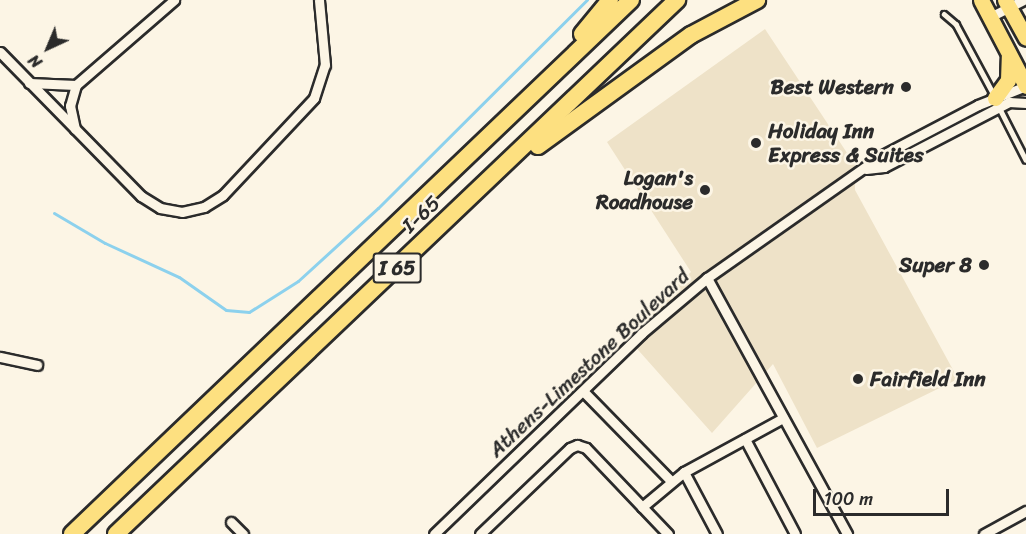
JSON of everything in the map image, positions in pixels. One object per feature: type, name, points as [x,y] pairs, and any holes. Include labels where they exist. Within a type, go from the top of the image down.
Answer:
[{"type":"highway","points":[[544,81],[610,0]]},
{"type":"highway","name":"I 65","points":[[72,534],[544,81],[632,0]]},
{"type":"highway","name":"I-65","points":[[116,534],[677,0]]},
{"type":"highway","points":[[480,190],[691,35],[757,0]]},
{"type":"highway","points":[[981,0],[1026,86]]},
{"type":"highway","points":[[1012,2],[1026,38]]},
{"type":"highway","points":[[997,103],[1008,80],[1010,56]]},
{"type":"street","points":[[75,130],[70,106],[76,85],[174,0]]},
{"type":"street","points":[[0,52],[141,195],[160,208],[182,212],[204,207],[223,195],[314,98],[325,65],[319,0]]},
{"type":"street","points":[[990,17],[1012,2]]},
{"type":"street","points":[[29,83],[76,85]]},
{"type":"street","name":"Athens-Limestone Boulevard","points":[[434,534],[583,391],[707,278],[866,169],[879,157],[997,103],[1026,86]]},
{"type":"street","name":"Athens-Limestone Boulevard","points":[[997,103],[1016,100],[1026,103]]},
{"type":"street","points":[[707,278],[847,534]]},
{"type":"street","points":[[0,357],[37,365]]},
{"type":"street","points":[[583,391],[671,481]]},
{"type":"street","points":[[642,507],[684,472],[783,418]]},
{"type":"street","points":[[745,439],[795,534]]},
{"type":"street","points":[[480,534],[570,448],[577,445],[586,448],[668,534]]},
{"type":"street","points":[[684,472],[717,534]]},
{"type":"street","points":[[984,534],[1026,511]]},
{"type":"street","points":[[231,522],[243,534]]},
{"type":"lane","points":[[944,14],[958,28],[1026,160]]},
{"type":"shaded area","points":[[765,29],[855,165],[855,190],[958,379],[817,448],[773,364],[712,433],[623,333],[691,272],[607,142]]},
{"type":"waterway","points":[[54,213],[105,243],[179,277],[226,310],[249,312],[298,281],[378,208],[587,0]]},
{"type":"place","name":"Best Western","points":[[906,87]]},
{"type":"place","name":"Holiday Inn Express & Suites","points":[[756,143]]},
{"type":"place","name":"Logan's Roadhouse","points":[[705,190]]},
{"type":"place","name":"Super 8","points":[[984,265]]},
{"type":"place","name":"Fairfield Inn","points":[[858,379]]}]
